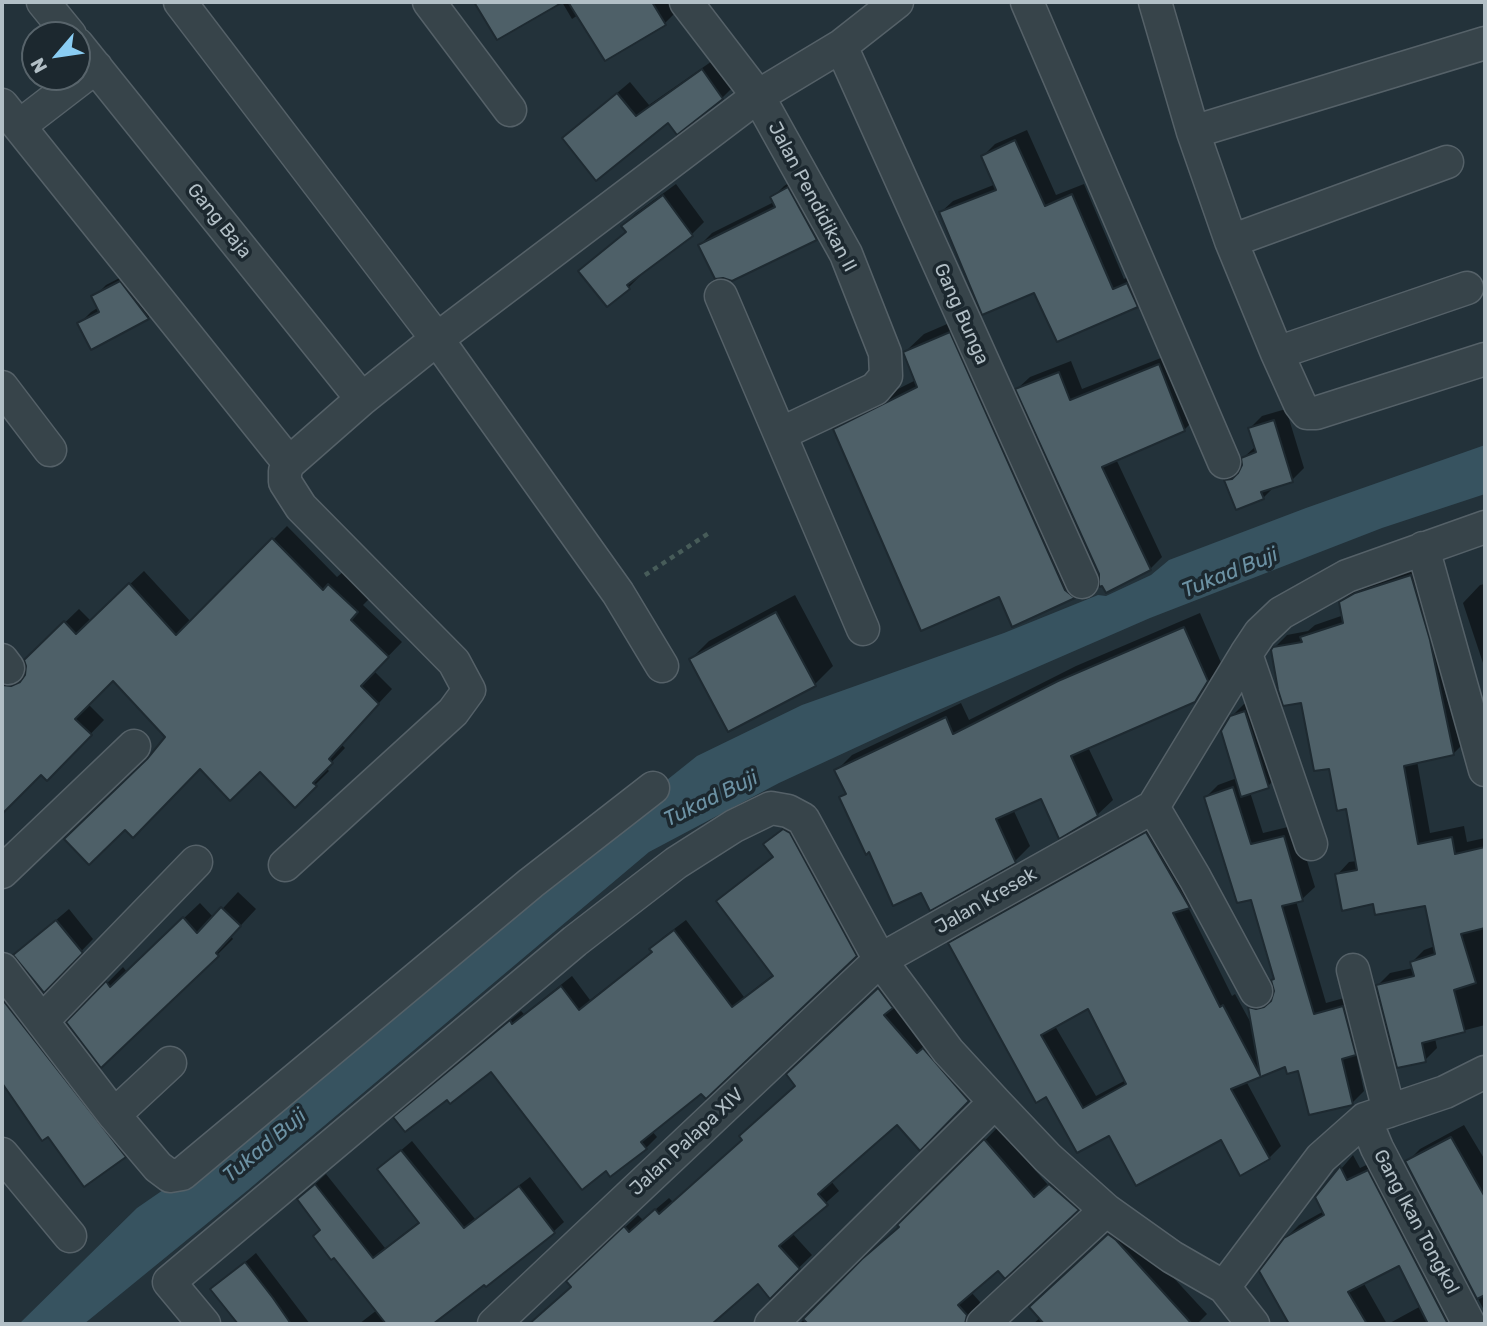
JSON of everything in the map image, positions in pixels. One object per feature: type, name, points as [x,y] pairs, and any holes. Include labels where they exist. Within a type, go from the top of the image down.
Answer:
[{"type":"street","points":[[43,2],[59,21]]},
{"type":"street","points":[[180,2],[437,339],[618,593],[662,666]]},
{"type":"street","points":[[429,2],[510,110]]},
{"type":"street","name":"Jalan Pendidikan II","points":[[686,2],[758,96],[846,254],[885,353],[886,376],[875,389],[780,434]]},
{"type":"street","points":[[285,865],[453,712],[469,690],[454,662],[302,507],[285,482],[285,471],[289,463],[362,399],[437,339],[758,96],[841,46],[897,2]]},
{"type":"street","points":[[1027,2],[1224,462]]},
{"type":"street","points":[[1154,2],[1231,241],[1277,353],[1300,404],[1307,413],[1316,413],[1485,359]]},
{"type":"street","points":[[1194,132],[1485,43]]},
{"type":"street","name":"Gang Bunga","points":[[841,46],[1082,582]]},
{"type":"street","name":"Gang Baja","points":[[91,61],[362,399]]},
{"type":"street","points":[[11,117],[31,117],[54,91]]},
{"type":"street","points":[[11,117],[289,463]]},
{"type":"street","points":[[1231,241],[1447,162]]},
{"type":"street","points":[[1277,353],[1467,288]]},
{"type":"street","points":[[722,296],[863,629]]},
{"type":"street","points":[[2,387],[50,450]]},
{"type":"street","name":"Jalan Kresek","points":[[880,960],[1153,807],[1246,654],[1260,633],[1280,613],[1347,576],[1485,527]]},
{"type":"street","points":[[1423,548],[1485,770]]},
{"type":"street","points":[[1246,654],[1311,845]]},
{"type":"street","points":[[2,872],[134,747]]},
{"type":"street","points":[[2,970],[114,1115],[158,1167],[170,1176],[183,1174],[531,883],[653,788]]},
{"type":"street","points":[[1153,807],[1256,991]]},
{"type":"street","points":[[204,1324],[169,1282],[575,941],[676,863],[734,826],[771,808],[788,811],[803,819],[880,960],[948,1051],[995,1102],[1048,1158],[1106,1210],[1172,1257],[1224,1287],[1253,1324]]},
{"type":"street","points":[[42,1021],[196,862]]},
{"type":"street","name":"Jalan Palapa XIV","points":[[494,1324],[880,960]]},
{"type":"street","name":"Gang Ikan Tongkol","points":[[1353,970],[1377,1115],[1377,1148],[1469,1324]]},
{"type":"street","points":[[114,1115],[170,1063]]},
{"type":"street","points":[[1224,1287],[1321,1158],[1377,1115],[1445,1092],[1485,1072]]},
{"type":"street","points":[[771,1324],[995,1102]]},
{"type":"street","points":[[2,1154],[70,1236]]},
{"type":"street","points":[[983,1324],[1106,1210]]},
{"type":"path","points":[[618,593],[709,533]]},
{"type":"water","name":"Tukad Buji","points":[[1485,445],[1485,494],[1382,528],[1150,618],[779,783],[649,852],[248,1190],[84,1324],[19,1324],[137,1208],[221,1150],[494,918],[697,756],[802,705],[1004,633],[1098,595],[1106,596],[1151,575],[1169,560]]},
{"type":"building","points":[[474,2],[563,2],[497,40]]},
{"type":"building","points":[[568,2],[652,2],[666,25],[605,61]]},
{"type":"building","points":[[702,69],[723,99],[677,135],[668,123],[596,181],[562,138],[617,93],[636,116]]},
{"type":"building","points":[[1015,140],[1045,206],[1072,194],[1113,289],[1127,283],[1138,307],[1057,342],[1034,293],[982,315],[939,212],[996,190],[981,156]]},
{"type":"building","points":[[788,187],[817,240],[732,281],[715,279],[698,245],[775,207],[770,197]]},
{"type":"building","points":[[663,195],[693,236],[627,285],[630,289],[607,307],[578,271],[626,232],[621,226]]},
{"type":"building","points":[[120,281],[149,319],[91,350],[77,323],[99,312],[91,296]]},
{"type":"building","points":[[950,332],[1065,590],[1075,598],[1012,627],[999,597],[921,631],[833,429],[917,387],[903,352]]},
{"type":"building","points":[[1159,364],[1185,431],[1102,467],[1151,570],[1106,593],[1102,586],[1099,587],[1099,574],[1015,389],[1059,372],[1070,400]]},
{"type":"building","points":[[1274,420],[1293,482],[1261,492],[1264,499],[1236,510],[1224,480],[1232,479],[1238,473],[1242,465],[1241,458],[1256,452],[1248,428]]},
{"type":"building","points":[[272,538],[323,590],[328,584],[358,612],[351,620],[389,657],[361,686],[379,704],[329,759],[333,763],[313,783],[317,786],[295,808],[260,772],[230,801],[200,769],[133,838],[125,830],[89,865],[64,839],[147,759],[165,737],[113,681],[75,719],[92,735],[47,781],[41,775],[2,814],[2,685],[11,686],[20,682],[25,675],[24,660],[64,621],[76,634],[129,583],[176,635]]},
{"type":"building","points":[[1411,575],[1430,640],[1454,755],[1404,766],[1418,844],[1452,837],[1455,854],[1485,847],[1485,928],[1461,934],[1476,983],[1454,990],[1465,1032],[1422,1043],[1426,1062],[1397,1068],[1376,985],[1414,976],[1410,962],[1435,954],[1425,906],[1375,915],[1373,904],[1342,911],[1335,874],[1357,870],[1346,809],[1337,811],[1329,769],[1314,771],[1301,703],[1283,706],[1271,650],[1273,647],[1302,642],[1300,637],[1343,623],[1339,602],[1355,593]]},
{"type":"building","points":[[776,612],[816,686],[728,732],[689,659]]},
{"type":"building","points":[[1184,627],[1208,681],[1195,702],[1071,756],[1098,816],[1059,839],[1041,799],[996,819],[1016,863],[930,911],[921,893],[893,906],[869,852],[866,855],[839,797],[846,794],[834,770],[946,717],[953,734],[1058,681]]},
{"type":"building","points":[[1245,711],[1269,788],[1241,797],[1221,731],[1230,716]]},
{"type":"building","points":[[1233,787],[1251,844],[1284,836],[1303,901],[1282,906],[1314,1014],[1343,1006],[1356,1055],[1342,1059],[1353,1105],[1309,1115],[1298,1071],[1287,1074],[1285,1067],[1231,1089],[1270,1159],[1240,1176],[1221,1140],[1136,1186],[1109,1136],[1077,1153],[1046,1097],[1036,1103],[948,943],[1146,832],[1190,908],[1173,913],[1220,1007],[1223,1005],[1260,1075],[1248,1007],[1264,1007],[1271,1001],[1274,991],[1271,980],[1274,979],[1251,900],[1237,903],[1204,797]],"holes":[[[1088,1009],[1126,1084],[1083,1108],[1041,1035]]]},
{"type":"building","points":[[783,829],[790,833],[857,956],[706,1099],[701,1094],[641,1142],[647,1149],[610,1177],[606,1171],[582,1190],[491,1072],[450,1104],[447,1100],[405,1132],[393,1117],[510,1020],[512,1024],[561,986],[579,1010],[652,952],[649,949],[674,930],[732,1007],[773,976],[716,901],[773,857],[763,844]]},
{"type":"building","points":[[221,907],[241,926],[216,953],[219,956],[101,1068],[66,1022],[106,981],[110,987],[183,917],[197,933]]},
{"type":"building","points":[[56,920],[83,953],[44,993],[13,955]]},
{"type":"building","points":[[878,988],[893,1008],[884,1015],[917,1053],[923,1048],[969,1101],[920,1151],[897,1125],[818,1194],[828,1205],[779,1246],[800,1269],[770,1299],[758,1284],[712,1324],[529,1324],[571,1287],[566,1281],[624,1226],[629,1232],[655,1209],[659,1214],[742,1140],[739,1136],[795,1086],[786,1074]]},
{"type":"building","points":[[2,999],[126,1157],[84,1187],[48,1137],[42,1141],[2,1083]]},
{"type":"building","points":[[1451,1137],[1485,1197],[1485,1295],[1477,1299],[1405,1161]]},
{"type":"building","points":[[984,1139],[1034,1197],[1049,1184],[1079,1210],[1005,1279],[998,1271],[958,1305],[967,1315],[965,1324],[808,1324],[803,1319],[862,1259],[899,1227],[897,1225]]},
{"type":"building","points":[[401,1150],[464,1228],[519,1186],[555,1233],[433,1324],[386,1324],[334,1258],[331,1260],[313,1236],[320,1230],[297,1199],[315,1184],[373,1258],[419,1223],[377,1169]]},
{"type":"building","points":[[1340,1166],[1347,1180],[1368,1170],[1448,1324],[1428,1324],[1399,1266],[1348,1292],[1367,1324],[1289,1324],[1259,1271],[1284,1238],[1324,1215],[1315,1197]]},
{"type":"building","points":[[1108,1234],[1192,1324],[1044,1324],[1029,1307]]},
{"type":"building","points":[[245,1262],[291,1324],[238,1324],[210,1289]]}]
